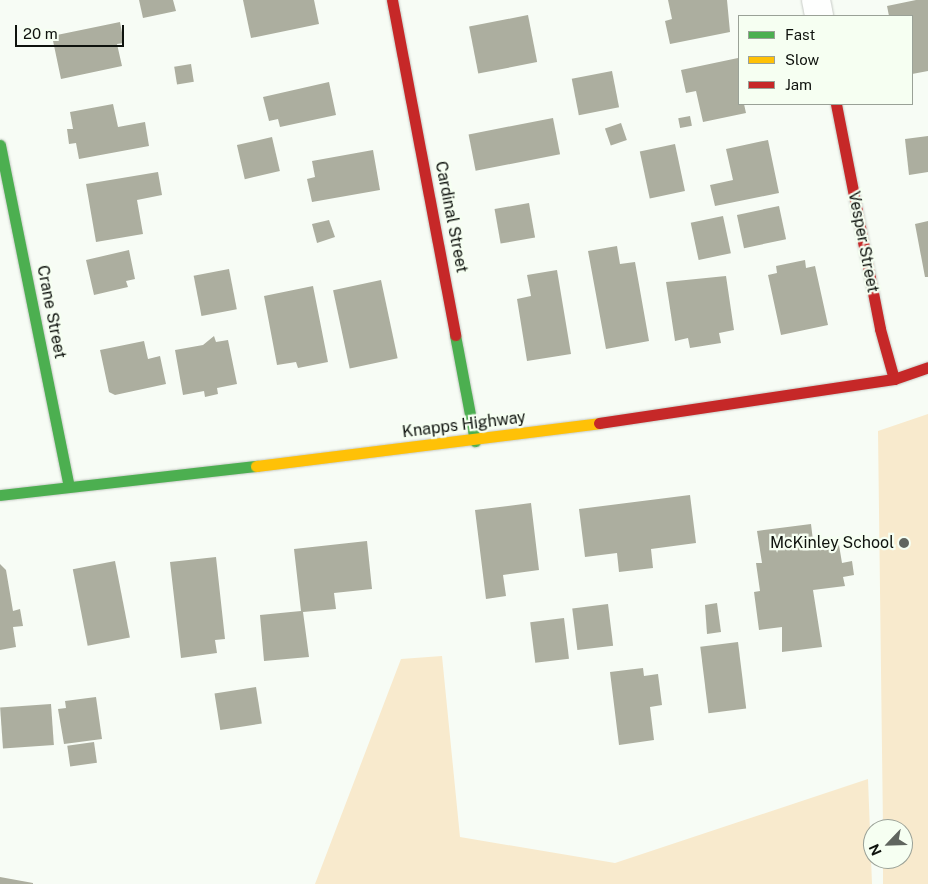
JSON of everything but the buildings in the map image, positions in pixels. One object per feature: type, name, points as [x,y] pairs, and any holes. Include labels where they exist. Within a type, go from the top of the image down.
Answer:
[{"type":"street","name":"Cardinal Street","points":[[392,0],[475,440]]},
{"type":"street","points":[[816,0],[819,15]]},
{"type":"street","name":"Vesper Street","points":[[836,105],[880,329],[894,379]]},
{"type":"street","name":"Crane Street","points":[[0,145],[69,486]]},
{"type":"street","name":"Knapps Highway","points":[[0,495],[475,440],[894,379],[928,367]]},
{"type":"shaded area","points":[[928,414],[928,884],[883,884],[883,869],[913,869],[913,819],[883,819],[878,431]]},
{"type":"shaded area","points":[[442,656],[460,837],[615,863],[868,779],[870,819],[863,819],[863,869],[871,869],[872,884],[315,884],[401,659]]},
{"type":"traffic: fast","points":[[0,145],[69,486]]},
{"type":"traffic: fast","points":[[455,335],[475,441]]},
{"type":"traffic: fast","points":[[0,495],[256,466]]},
{"type":"traffic: slow","points":[[256,466],[599,423]]},
{"type":"traffic: jam","points":[[392,0],[455,335]]},
{"type":"traffic: jam","points":[[836,105],[880,329],[894,379]]},
{"type":"traffic: jam","points":[[599,423],[894,379],[928,367]]},
{"type":"place","name":"McKinley School","points":[[904,543]]}]
